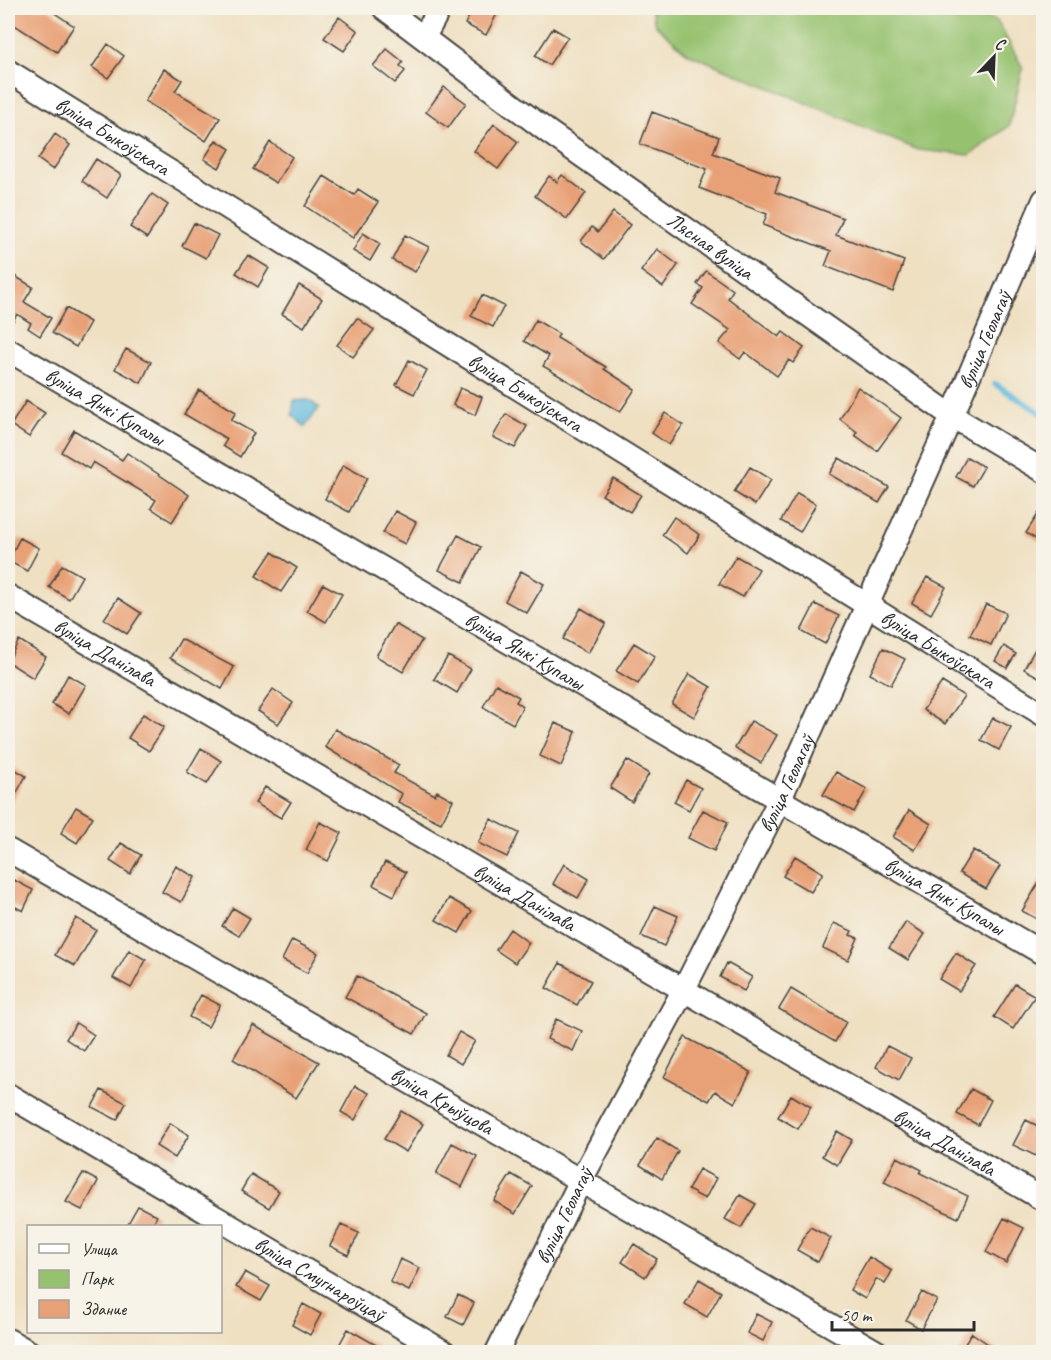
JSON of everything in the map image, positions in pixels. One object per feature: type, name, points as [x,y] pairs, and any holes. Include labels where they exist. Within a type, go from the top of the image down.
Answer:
[{"type":"street","name":"Лясная вуліца","points":[[384,8],[547,131],[952,416],[1044,471]]},
{"type":"street","points":[[424,37],[440,8]]},
{"type":"street","name":"вуліца Быкоўскага","points":[[8,71],[1044,715]]},
{"type":"street","name":"вуліца Геолагаў","points":[[497,1353],[581,1180],[683,992],[780,799],[952,416],[1044,200]]},
{"type":"street","name":"вуліца Янкі Купалы","points":[[8,350],[1044,954]]},
{"type":"street","name":"вуліца Данілава","points":[[8,596],[144,673],[683,992],[1044,1200]]},
{"type":"street","name":"вуліца Крыўцова","points":[[8,850],[877,1353]]},
{"type":"street","name":"вуліца Смугнароўцаў","points":[[8,1095],[444,1353]]},
{"type":"street","points":[[8,1340],[29,1353]]},
{"type":"green space","points":[[651,8],[965,8],[997,21],[1023,68],[1009,126],[970,155],[918,150],[687,53],[655,24]]},
{"type":"water","points":[[309,400],[319,408],[305,427],[292,415],[294,401]]},
{"type":"building","points":[[11,8],[47,8],[74,26],[57,52],[8,21]]},
{"type":"building","points":[[474,8],[500,8],[486,35],[465,24]]},
{"type":"building","points":[[339,17],[358,31],[344,51],[324,38]]},
{"type":"building","points":[[553,28],[568,37],[549,65],[535,56]]},
{"type":"building","points":[[108,44],[124,56],[108,78],[92,67]]},
{"type":"building","points":[[387,49],[403,62],[400,66],[405,71],[395,83],[373,66]]},
{"type":"building","points":[[164,69],[182,80],[175,91],[220,118],[206,141],[145,101]]},
{"type":"building","points":[[444,87],[466,103],[448,128],[426,112]]},
{"type":"building","points":[[652,112],[719,137],[713,153],[780,178],[775,192],[843,218],[836,235],[904,261],[893,292],[825,266],[831,251],[763,225],[767,214],[699,188],[707,169],[640,144]]},
{"type":"building","points":[[494,124],[518,142],[498,169],[474,151]]},
{"type":"building","points":[[55,134],[70,145],[53,170],[38,159]]},
{"type":"building","points":[[216,140],[230,149],[219,168],[204,159]]},
{"type":"building","points":[[270,142],[292,157],[276,183],[253,169]]},
{"type":"building","points":[[96,159],[121,175],[107,198],[82,181]]},
{"type":"building","points":[[562,175],[586,193],[567,219],[535,196],[549,176],[557,182]]},
{"type":"building","points":[[324,176],[354,195],[358,189],[378,202],[353,238],[305,206]]},
{"type":"building","points":[[152,194],[168,205],[147,238],[130,227]]},
{"type":"building","points":[[613,212],[630,225],[604,259],[581,241],[592,227],[598,232]]},
{"type":"building","points":[[194,223],[218,235],[206,258],[182,246]]},
{"type":"building","points":[[363,233],[380,244],[370,261],[353,251]]},
{"type":"building","points":[[405,235],[429,247],[415,272],[392,260]]},
{"type":"building","points":[[657,249],[678,265],[663,287],[641,271]]},
{"type":"building","points":[[248,255],[269,268],[258,287],[236,273]]},
{"type":"building","points":[[706,271],[733,290],[728,298],[779,337],[783,332],[804,348],[793,363],[789,360],[777,376],[745,352],[740,359],[719,343],[730,330],[692,304],[703,288],[697,284]]},
{"type":"building","points":[[13,275],[33,287],[24,302],[51,318],[40,336],[28,328],[31,323],[17,314],[8,330],[8,284]]},
{"type":"building","points":[[299,285],[322,299],[304,327],[282,314]]},
{"type":"building","points":[[482,295],[504,306],[493,327],[471,316]]},
{"type":"building","points":[[66,308],[90,322],[76,347],[52,333]]},
{"type":"building","points":[[357,318],[374,330],[353,357],[337,345]]},
{"type":"building","points":[[536,320],[559,334],[557,338],[606,367],[604,369],[635,389],[620,412],[543,366],[549,356],[524,341]]},
{"type":"building","points":[[126,349],[151,362],[141,383],[115,369]]},
{"type":"building","points":[[409,360],[427,370],[414,394],[396,385]]},
{"type":"building","points":[[858,387],[901,418],[877,451],[855,435],[857,432],[840,419]]},
{"type":"building","points":[[460,388],[482,397],[475,415],[453,405]]},
{"type":"building","points":[[199,390],[236,412],[231,420],[254,433],[240,457],[223,446],[227,439],[184,414]]},
{"type":"building","points":[[26,401],[45,413],[29,437],[11,425]]},
{"type":"building","points":[[665,413],[683,425],[669,445],[652,433]]},
{"type":"building","points":[[506,414],[527,426],[515,448],[493,437]]},
{"type":"building","points":[[74,430],[122,460],[127,453],[189,495],[172,522],[151,508],[156,500],[93,462],[89,469],[61,452]]},
{"type":"building","points":[[967,457],[984,467],[973,486],[956,477]]},
{"type":"building","points":[[839,458],[889,487],[879,503],[829,474]]},
{"type":"building","points":[[343,465],[367,478],[349,512],[325,499]]},
{"type":"building","points":[[750,467],[771,480],[755,505],[734,492]]},
{"type":"building","points":[[613,478],[641,495],[630,512],[602,495]]},
{"type":"building","points":[[797,493],[816,504],[800,532],[781,521]]},
{"type":"building","points":[[1044,505],[1044,544],[1026,533]]},
{"type":"building","points":[[395,511],[416,522],[405,544],[383,533]]},
{"type":"building","points":[[674,517],[700,535],[688,553],[662,535]]},
{"type":"building","points":[[458,535],[481,547],[463,582],[439,570]]},
{"type":"building","points":[[20,538],[39,548],[27,571],[8,561]]},
{"type":"building","points":[[272,552],[297,568],[281,592],[256,576]]},
{"type":"building","points":[[736,556],[759,569],[743,597],[719,584]]},
{"type":"building","points":[[62,565],[82,576],[69,599],[49,587]]},
{"type":"building","points":[[521,571],[544,584],[527,613],[505,601]]},
{"type":"building","points":[[927,577],[946,587],[931,614],[912,603]]},
{"type":"building","points":[[323,584],[342,594],[326,622],[307,611]]},
{"type":"building","points":[[118,598],[141,613],[127,634],[104,619]]},
{"type":"building","points":[[815,604],[839,616],[825,644],[801,631]]},
{"type":"building","points":[[986,604],[1006,613],[991,645],[970,635]]},
{"type":"building","points":[[581,608],[606,623],[588,653],[563,639]]},
{"type":"building","points":[[395,624],[422,640],[403,672],[376,656]]},
{"type":"building","points":[[1044,633],[1044,680],[1024,669]]},
{"type":"building","points":[[181,639],[234,667],[222,689],[170,658]]},
{"type":"building","points":[[19,640],[46,657],[33,678],[8,662]]},
{"type":"building","points":[[634,643],[655,656],[638,684],[616,671]]},
{"type":"building","points":[[1004,646],[1016,654],[1007,668],[995,661]]},
{"type":"building","points":[[883,648],[905,659],[891,685],[870,674]]},
{"type":"building","points":[[448,656],[471,669],[457,693],[434,679]]},
{"type":"building","points":[[689,674],[711,687],[694,717],[672,704]]},
{"type":"building","points":[[68,675],[86,685],[69,714],[52,704]]},
{"type":"building","points":[[942,682],[964,696],[945,724],[923,710]]},
{"type":"building","points":[[496,684],[519,697],[516,702],[523,706],[513,724],[483,707]]},
{"type":"building","points":[[273,689],[293,703],[278,724],[258,711]]},
{"type":"building","points":[[143,714],[164,727],[149,751],[128,738]]},
{"type":"building","points":[[993,718],[1011,727],[999,750],[981,740]]},
{"type":"building","points":[[751,721],[777,735],[761,763],[735,748]]},
{"type":"building","points":[[555,723],[576,732],[561,766],[540,756]]},
{"type":"building","points":[[335,729],[399,765],[394,773],[435,795],[437,791],[453,800],[441,823],[398,802],[402,794],[325,747]]},
{"type":"building","points":[[201,748],[221,761],[207,784],[187,772]]},
{"type":"building","points":[[627,760],[649,774],[632,802],[610,788]]},
{"type":"building","points":[[8,765],[26,776],[8,808]]},
{"type":"building","points":[[836,772],[867,789],[854,812],[823,795]]},
{"type":"building","points":[[686,780],[701,788],[689,810],[674,802]]},
{"type":"building","points":[[265,787],[291,802],[281,818],[255,803]]},
{"type":"building","points":[[76,807],[93,817],[77,843],[61,833]]},
{"type":"building","points":[[703,810],[728,822],[714,851],[688,838]]},
{"type":"building","points":[[909,810],[931,824],[915,850],[893,837]]},
{"type":"building","points":[[491,819],[519,833],[507,857],[478,843]]},
{"type":"building","points":[[320,822],[342,833],[328,861],[306,850]]},
{"type":"building","points":[[121,843],[141,855],[130,874],[110,861]]},
{"type":"building","points":[[973,850],[1000,866],[986,889],[959,873]]},
{"type":"building","points":[[795,856],[823,873],[811,892],[783,876]]},
{"type":"building","points":[[385,862],[406,872],[394,896],[373,885]]},
{"type":"building","points":[[564,864],[589,879],[578,898],[553,884]]},
{"type":"building","points":[[176,866],[195,877],[181,902],[162,892]]},
{"type":"building","points":[[1044,874],[1044,923],[1022,911]]},
{"type":"building","points":[[14,880],[33,890],[23,911],[8,903],[8,893]]},
{"type":"building","points":[[449,898],[472,911],[459,933],[436,920]]},
{"type":"building","points":[[655,906],[678,916],[664,946],[641,936]]},
{"type":"building","points":[[233,908],[250,918],[239,936],[222,926]]},
{"type":"building","points":[[76,918],[96,930],[75,966],[55,955]]},
{"type":"building","points":[[906,922],[925,934],[908,960],[889,948]]},
{"type":"building","points":[[834,923],[852,931],[850,935],[858,938],[848,960],[823,948]]},
{"type":"building","points":[[510,929],[529,943],[515,963],[496,950]]},
{"type":"building","points":[[292,940],[318,953],[307,973],[282,960]]},
{"type":"building","points":[[129,950],[146,960],[131,988],[113,978]]},
{"type":"building","points":[[956,953],[976,966],[959,991],[939,979]]},
{"type":"building","points":[[560,963],[591,981],[577,1005],[546,988]]},
{"type":"building","points":[[727,963],[752,977],[744,991],[720,977]]},
{"type":"building","points":[[357,976],[426,1013],[414,1034],[345,997]]},
{"type":"building","points":[[1015,984],[1035,996],[1013,1029],[994,1017]]},
{"type":"building","points":[[791,989],[846,1022],[835,1042],[779,1009]]},
{"type":"building","points":[[201,995],[220,1005],[208,1027],[189,1017]]},
{"type":"building","points":[[556,1019],[582,1031],[573,1051],[547,1039]]},
{"type":"building","points":[[76,1023],[94,1035],[84,1051],[66,1039]]},
{"type":"building","points":[[253,1025],[319,1062],[296,1098],[233,1059]]},
{"type":"building","points":[[459,1032],[475,1041],[461,1064],[446,1055]]},
{"type":"building","points":[[685,1037],[751,1072],[735,1103],[715,1091],[709,1101],[664,1077]]},
{"type":"building","points":[[887,1046],[911,1058],[899,1080],[876,1067]]},
{"type":"building","points":[[355,1086],[369,1093],[355,1120],[341,1112]]},
{"type":"building","points":[[971,1089],[991,1100],[978,1125],[957,1114]]},
{"type":"building","points":[[101,1090],[126,1103],[117,1120],[92,1107]]},
{"type":"building","points":[[791,1095],[811,1107],[798,1129],[778,1117]]},
{"type":"building","points":[[401,1111],[423,1124],[406,1152],[384,1139]]},
{"type":"building","points":[[1026,1120],[1044,1129],[1044,1142],[1036,1156],[1013,1145]]},
{"type":"building","points":[[170,1123],[189,1135],[175,1158],[156,1146]]},
{"type":"building","points":[[837,1131],[852,1140],[837,1165],[822,1156]]},
{"type":"building","points":[[657,1138],[678,1151],[662,1179],[640,1165]]},
{"type":"building","points":[[452,1143],[477,1156],[462,1187],[436,1174]]},
{"type":"building","points":[[897,1157],[922,1170],[920,1173],[968,1196],[958,1218],[884,1182]]},
{"type":"building","points":[[699,1169],[716,1178],[705,1199],[688,1190]]},
{"type":"building","points":[[83,1173],[98,1181],[82,1210],[66,1202]]},
{"type":"building","points":[[251,1174],[279,1191],[269,1208],[241,1191]]},
{"type":"building","points":[[511,1174],[532,1186],[515,1214],[494,1201]]},
{"type":"building","points":[[740,1195],[756,1204],[741,1228],[725,1219]]},
{"type":"building","points":[[138,1206],[157,1216],[152,1225],[127,1225]]},
{"type":"building","points":[[1004,1218],[1024,1228],[1006,1263],[986,1252]]},
{"type":"building","points":[[341,1225],[359,1233],[348,1255],[330,1246]]},
{"type":"building","points":[[810,1227],[831,1238],[818,1262],[797,1250]]},
{"type":"building","points":[[634,1244],[657,1259],[645,1277],[622,1262]]},
{"type":"building","points":[[869,1257],[892,1271],[885,1284],[876,1279],[865,1299],[850,1290]]},
{"type":"building","points":[[400,1259],[420,1268],[409,1291],[390,1282]]},
{"type":"building","points":[[245,1272],[270,1286],[261,1301],[236,1287]]},
{"type":"building","points":[[699,1279],[721,1292],[707,1317],[685,1304]]},
{"type":"building","points":[[922,1292],[937,1300],[921,1329],[906,1320]]},
{"type":"building","points":[[458,1295],[474,1303],[463,1325],[447,1317]]},
{"type":"building","points":[[303,1304],[321,1314],[310,1335],[292,1325]]},
{"type":"building","points":[[756,1314],[772,1322],[763,1341],[747,1333]]},
{"type":"building","points":[[348,1329],[390,1353],[347,1353],[338,1347]]},
{"type":"building","points":[[972,1333],[1001,1353],[959,1353]]},
{"type":"waterway","points":[[995,384],[1044,415]]}]
